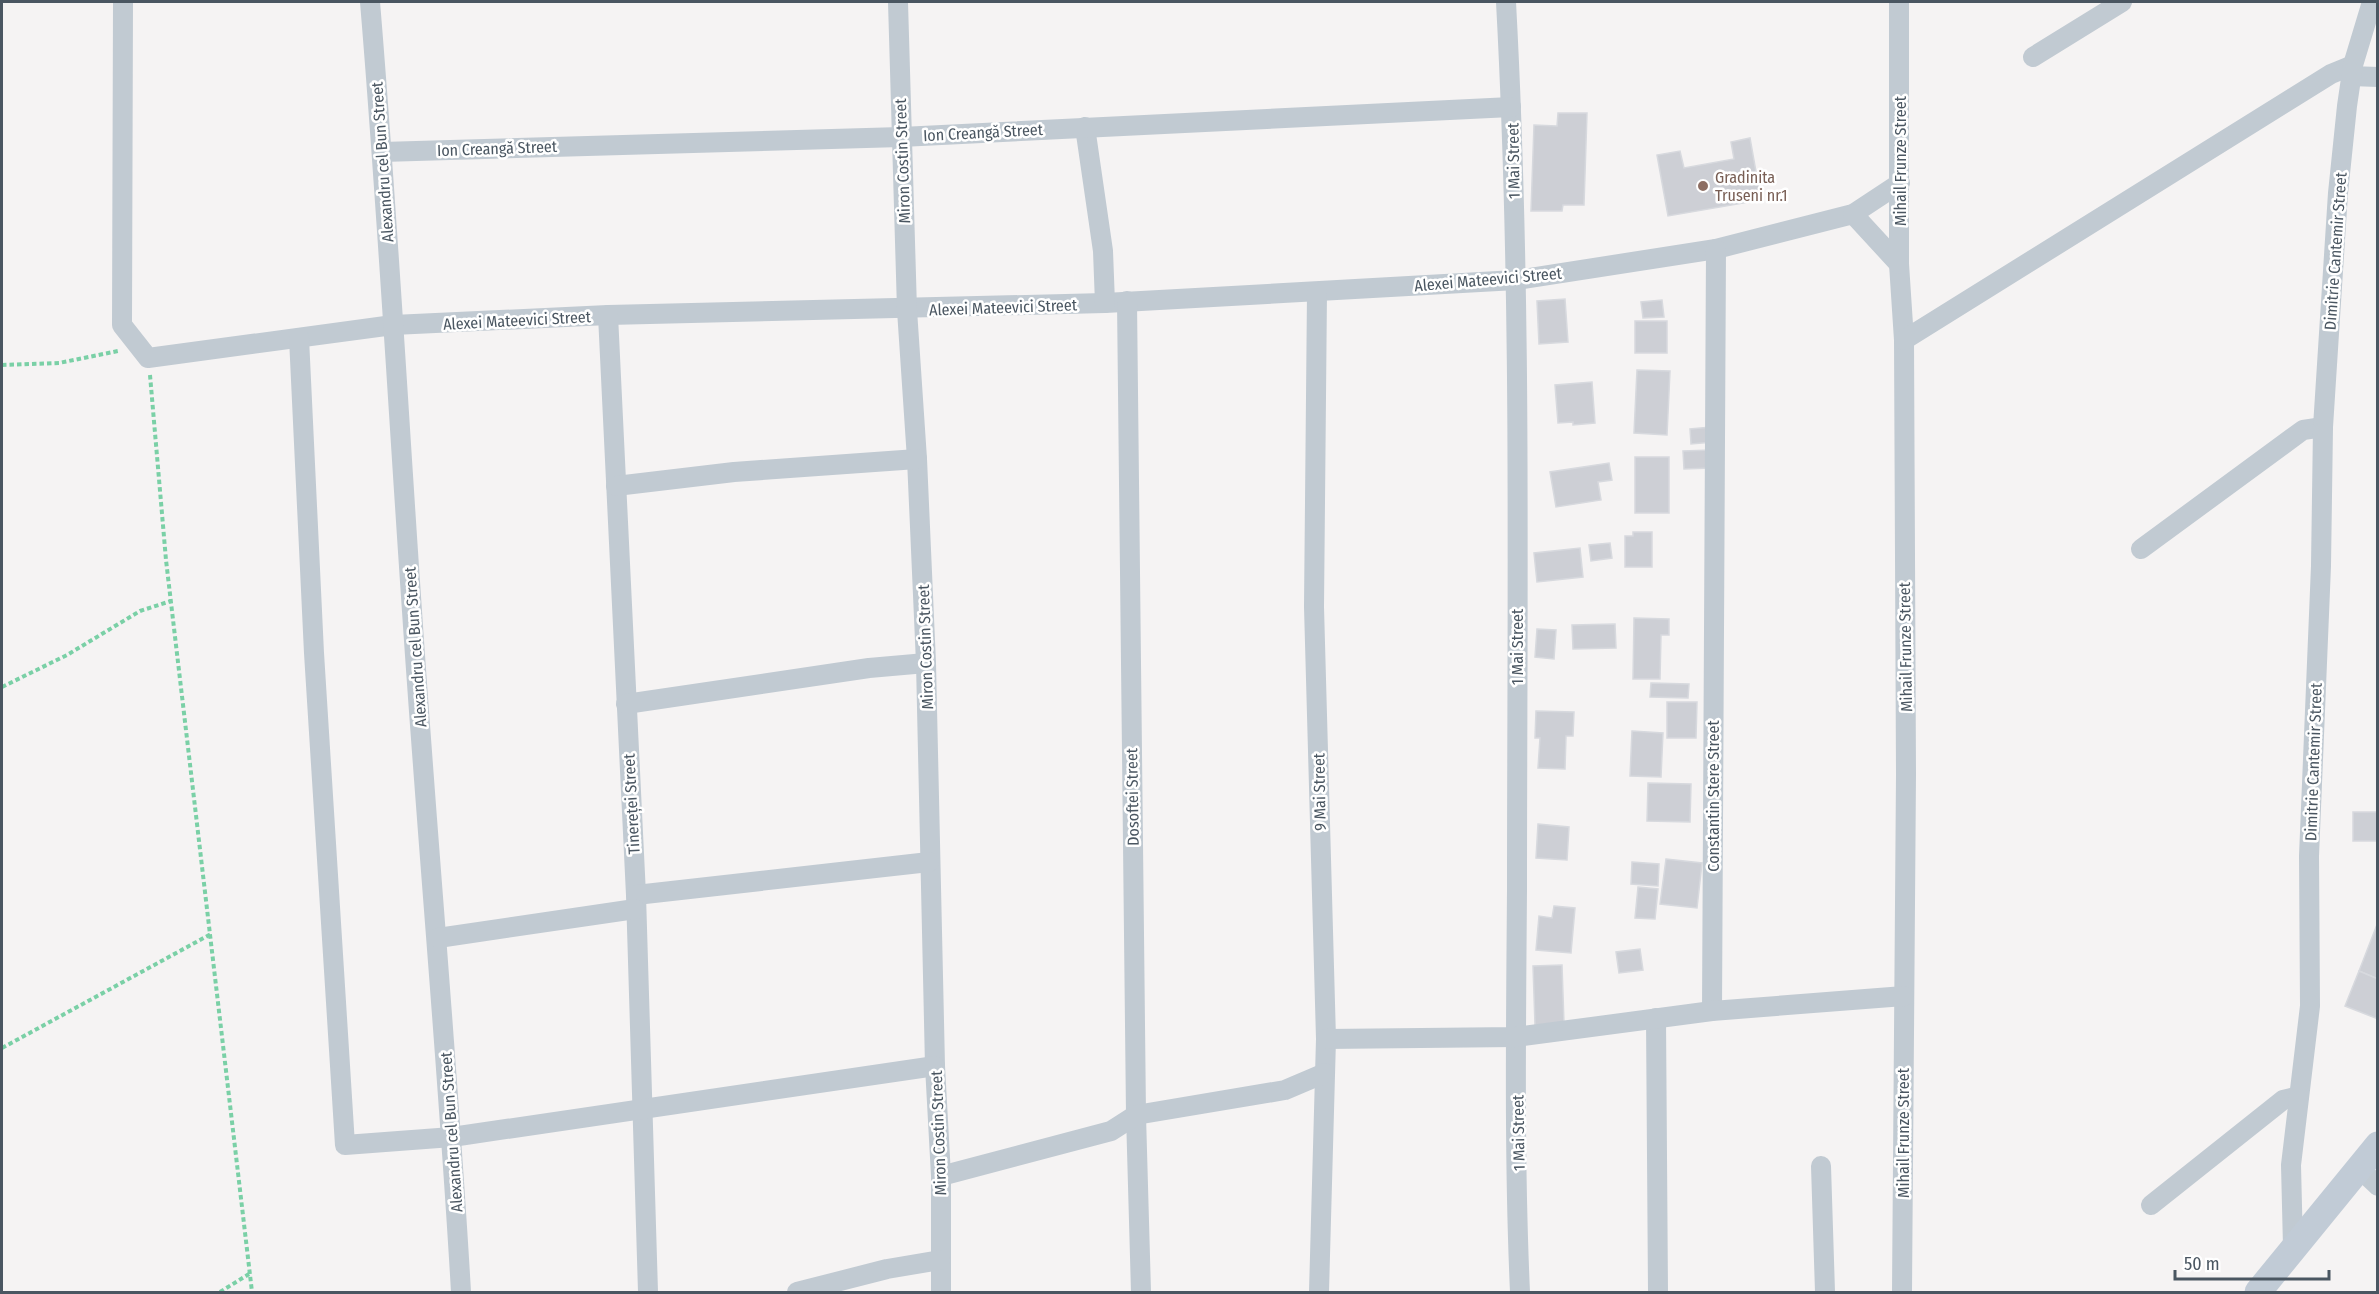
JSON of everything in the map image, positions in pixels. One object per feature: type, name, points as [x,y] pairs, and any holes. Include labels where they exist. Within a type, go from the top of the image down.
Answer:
[{"type":"street","points":[[123,2],[122,326],[144,352]]},
{"type":"street","name":"Alexandru cel Bun Street","points":[[370,2],[412,613],[438,938],[461,1293]]},
{"type":"street","name":"Miron Costin Street","points":[[898,2],[907,310],[917,459],[926,663],[929,862],[941,1176],[941,1293]]},
{"type":"street","name":"1 Mai Street","points":[[1506,2],[1516,280],[1516,1036],[1520,1293]]},
{"type":"street","name":"Mihail Frunze Street","points":[[1899,2],[1899,264],[1904,340],[1906,786],[1902,1293]]},
{"type":"street","points":[[2033,57],[2122,2]]},
{"type":"street","name":"Dimitrie Cantemir Street","points":[[2293,1247],[2291,1165],[2310,1006],[2309,856],[2321,566],[2323,427],[2338,193],[2352,71],[2372,2]]},
{"type":"street","points":[[1904,340],[2331,74],[2352,71],[2378,77]]},
{"type":"street","name":"Ion Creangă Street","points":[[382,152],[901,137],[1511,107]]},
{"type":"street","points":[[1084,127],[1103,251],[1105,303]]},
{"type":"street","name":"Alexei Mateevici Street","points":[[144,352],[299,338],[393,325],[608,315],[907,310],[1105,303],[1516,280],[1716,249],[1853,214],[1900,183]]},
{"type":"street","points":[[1853,214],[1899,264]]},
{"type":"street","name":"Constantin Stere Street","points":[[1712,1011],[1716,249]]},
{"type":"street","name":"9 Mai Street","points":[[1317,292],[1314,607],[1326,1039],[1319,1293]]},
{"type":"street","name":"Dosoftei Street","points":[[1127,301],[1136,1115],[1141,1293]]},
{"type":"street","name":"Tinereței Street","points":[[608,315],[635,902],[648,1293]]},
{"type":"street","points":[[299,338],[314,653],[345,1145],[452,1137],[935,1066]]},
{"type":"street","points":[[2141,549],[2303,430],[2323,427]]},
{"type":"street","points":[[616,486],[735,472],[917,459]]},
{"type":"street","points":[[626,704],[869,668],[926,663]]},
{"type":"street","points":[[438,938],[635,902],[929,862]]},
{"type":"street","points":[[1326,1039],[1516,1036],[1712,1011],[1904,996]]},
{"type":"street","points":[[1656,1018],[1658,1293]]},
{"type":"street","points":[[941,1176],[1111,1131],[1136,1115],[1284,1090],[1325,1073]]},
{"type":"street","points":[[2151,1205],[2283,1100],[2299,1096]]},
{"type":"street","points":[[2258,1293],[2293,1247],[2368,1177],[2378,1145]]},
{"type":"street","points":[[1821,1166],[1825,1293]]},
{"type":"street","points":[[797,1293],[887,1269],[940,1260]]},
{"type":"path","points":[[2,364],[59,363],[144,352],[166,560],[252,1293]]},
{"type":"path","points":[[2,687],[67,655],[140,611],[172,601]]},
{"type":"path","points":[[2,1048],[210,934]]},
{"type":"path","points":[[220,1293],[249,1274]]},
{"type":"building","points":[[1558,113],[1587,113],[1584,205],[1563,205],[1562,211],[1531,211],[1534,125],[1557,126]]},
{"type":"building","points":[[1750,138],[1761,200],[1668,216],[1657,155],[1680,151],[1684,168],[1734,159],[1731,142]]},
{"type":"building","points":[[1565,299],[1568,342],[1539,344],[1537,301]]},
{"type":"building","points":[[1662,300],[1664,317],[1643,318],[1641,302]]},
{"type":"building","points":[[1635,321],[1667,321],[1667,353],[1635,353]]},
{"type":"building","points":[[1637,370],[1670,371],[1667,435],[1634,433]]},
{"type":"building","points":[[1592,382],[1595,423],[1573,425],[1573,422],[1558,423],[1555,385]]},
{"type":"building","points":[[1711,427],[1713,442],[1691,444],[1690,429]]},
{"type":"building","points":[[1711,450],[1711,468],[1684,469],[1683,451]]},
{"type":"building","points":[[1635,457],[1669,457],[1669,513],[1635,513]]},
{"type":"building","points":[[1609,463],[1612,480],[1598,482],[1601,500],[1556,507],[1550,472]]},
{"type":"building","points":[[1633,532],[1652,532],[1652,567],[1625,567],[1625,536],[1633,536]]},
{"type":"building","points":[[1610,543],[1612,558],[1591,561],[1589,545]]},
{"type":"building","points":[[1580,548],[1583,577],[1537,582],[1534,553]]},
{"type":"building","points":[[1634,618],[1669,619],[1669,635],[1661,635],[1660,679],[1633,679]]},
{"type":"building","points":[[1615,624],[1616,648],[1573,649],[1572,625]]},
{"type":"building","points":[[1537,629],[1556,630],[1554,659],[1535,657]]},
{"type":"building","points":[[1651,683],[1689,684],[1688,698],[1650,697]]},
{"type":"building","points":[[1667,702],[1697,702],[1696,738],[1667,738]]},
{"type":"building","points":[[1536,711],[1574,712],[1573,736],[1566,736],[1565,769],[1538,768],[1540,738],[1535,738]]},
{"type":"building","points":[[1632,731],[1663,733],[1661,777],[1630,776]]},
{"type":"building","points":[[1648,783],[1691,784],[1690,822],[1647,821]]},
{"type":"building","points":[[2353,812],[2378,812],[2378,841],[2353,841]]},
{"type":"building","points":[[1538,824],[1569,827],[1567,860],[1536,858]]},
{"type":"building","points":[[1666,859],[1702,863],[1697,908],[1660,904]]},
{"type":"building","points":[[1632,862],[1659,864],[1658,886],[1631,884]]},
{"type":"building","points":[[1638,887],[1658,889],[1655,919],[1635,918]]},
{"type":"building","points":[[1554,906],[1575,908],[1571,953],[1536,950],[1539,916],[1552,918]]},
{"type":"building","points":[[2378,922],[2378,979],[2359,971]]},
{"type":"building","points":[[1640,949],[1643,970],[1619,973],[1616,952]]},
{"type":"building","points":[[1562,965],[1564,1024],[1535,1025],[1533,966]]},
{"type":"building","points":[[2359,971],[2378,979],[2378,1019],[2345,1006]]},
{"type":"place","name":"Gradinita Truseni nr.1","points":[[1703,186]]}]
